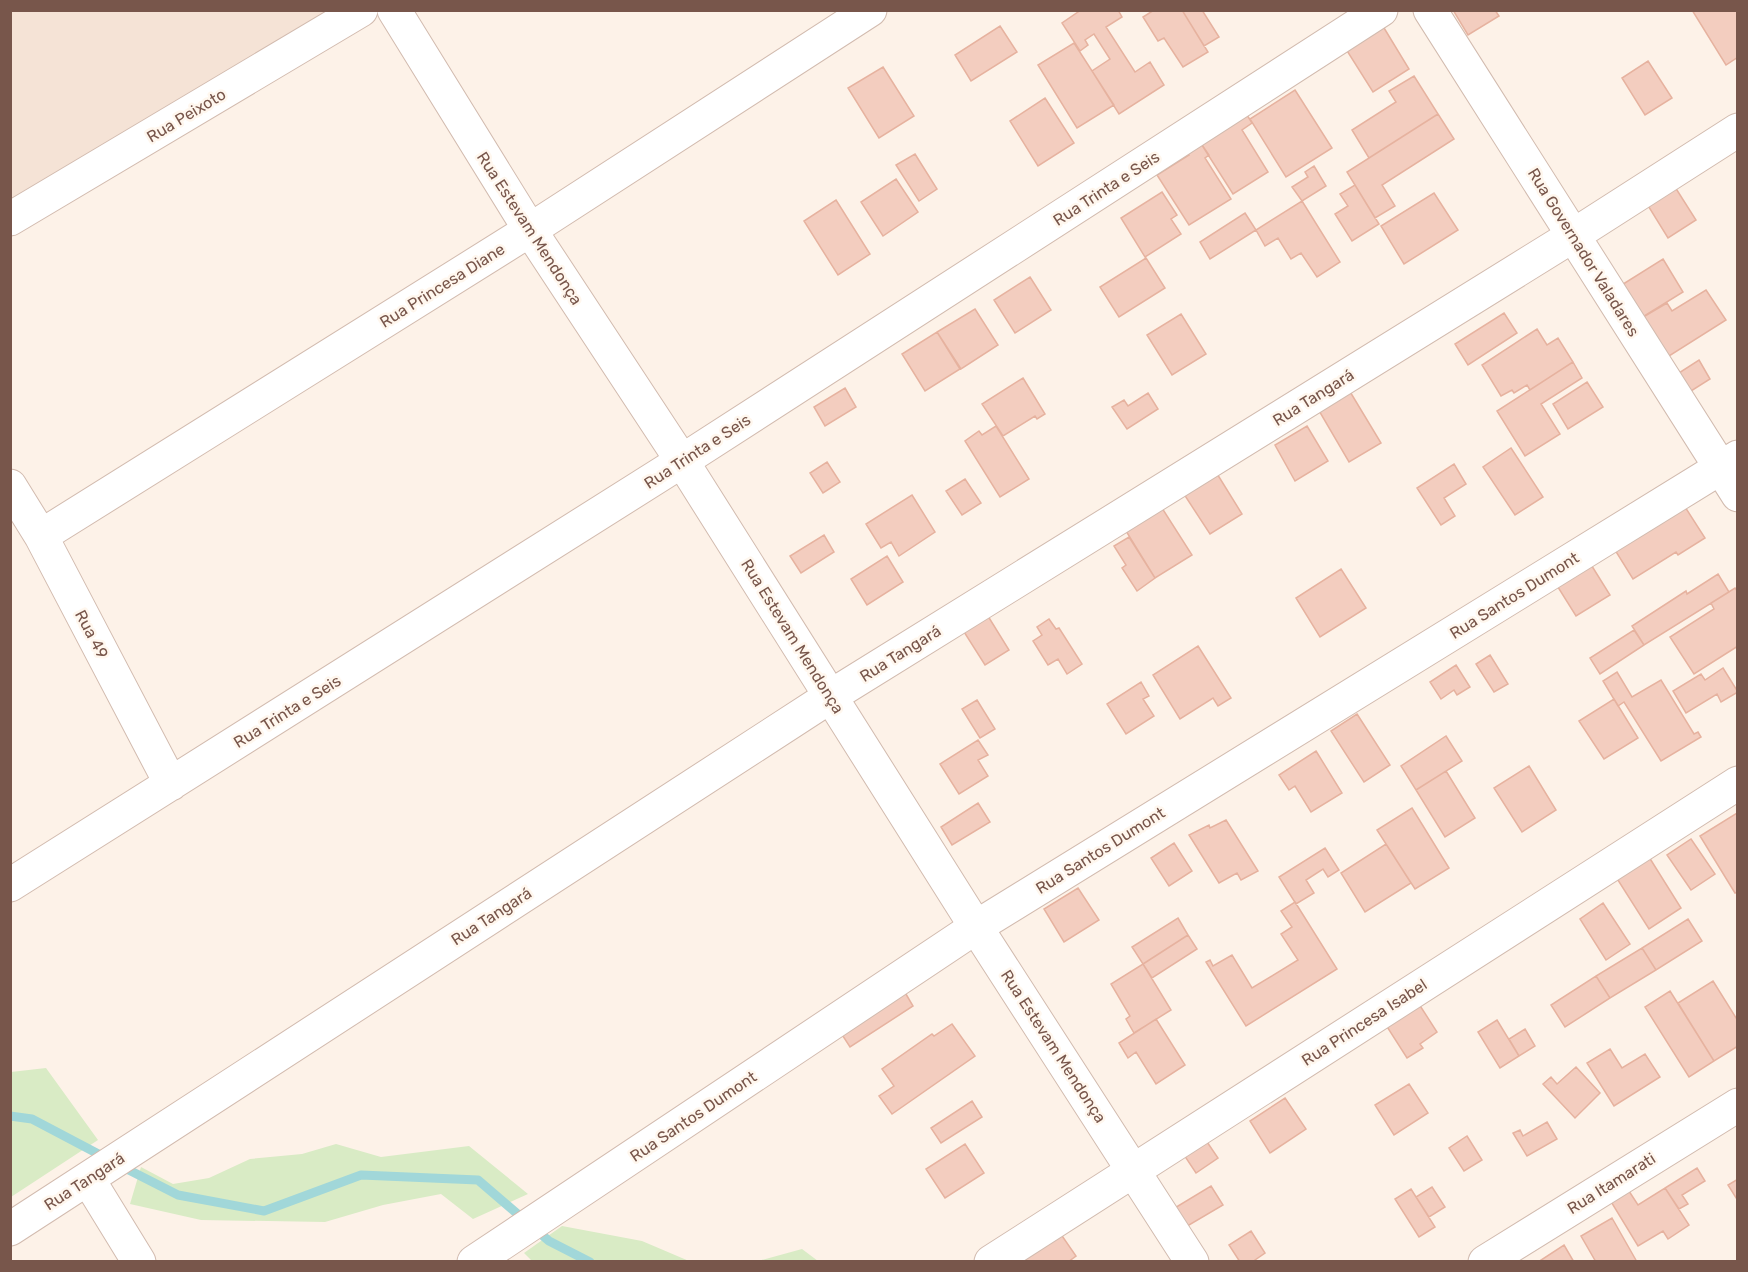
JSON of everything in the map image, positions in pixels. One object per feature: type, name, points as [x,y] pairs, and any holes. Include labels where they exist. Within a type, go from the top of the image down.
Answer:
[{"type":"street","name":"Rua Peixoto","points":[[10,219],[361,10]]},
{"type":"street","name":"Rua Estevam Mendonça","points":[[394,10],[530,230],[682,461],[976,927],[1135,1170],[1192,1262]]},
{"type":"street","name":"Rua Princesa Diane","points":[[41,536],[530,230],[870,10]]},
{"type":"street","name":"Rua Trinta e Seis","points":[[10,885],[682,461],[1381,10]]},
{"type":"street","name":"Rua Governador Valadares","points":[[1430,10],[1574,235],[1729,462],[1737,495]]},
{"type":"street","name":"Rua Tangará","points":[[10,1229],[831,696],[1574,235],[1737,130]]},
{"type":"street","name":"Rua Santos Dumont","points":[[474,1262],[976,927],[1729,462]]},
{"type":"street","name":"Rua 49","points":[[10,486],[41,536],[171,784]]},
{"type":"street","name":"Rua Princesa Isabel","points":[[991,1262],[1737,783]]},
{"type":"street","name":"Rua Itamarati","points":[[1485,1262],[1737,1105]]},
{"type":"street","points":[[92,1176],[139,1262]]},
{"type":"shaded area","points":[[11,11],[332,11],[11,207]]},
{"type":"green space","points":[[46,1068],[98,1140],[11,1197],[11,1072]]},
{"type":"green space","points":[[336,1144],[381,1157],[469,1146],[528,1194],[473,1219],[441,1194],[383,1205],[325,1222],[201,1220],[130,1204],[141,1167],[173,1184],[209,1178],[250,1159],[302,1154]]},
{"type":"green space","points":[[562,1226],[642,1241],[689,1261],[532,1261],[524,1253]]},
{"type":"green space","points":[[802,1249],[818,1261],[758,1261]]},
{"type":"building","points":[[1081,10],[1118,10],[1122,17],[1106,27],[1135,72],[1150,62],[1164,85],[1119,114],[1092,71],[1110,59],[1094,34],[1085,40],[1088,45],[1080,51],[1062,23]]},
{"type":"building","points":[[1154,10],[1182,10],[1208,52],[1183,67],[1164,38],[1158,41],[1143,17]]},
{"type":"building","points":[[1182,10],[1202,10],[1219,37],[1204,46]]},
{"type":"building","points":[[1453,10],[1495,10],[1499,16],[1468,35]]},
{"type":"building","points":[[1692,10],[1738,10],[1738,57],[1726,65]]},
{"type":"building","points":[[1381,23],[1409,69],[1373,92],[1344,46]]},
{"type":"building","points":[[1000,26],[1017,52],[971,81],[955,55]]},
{"type":"building","points":[[1074,43],[1114,105],[1077,128],[1038,65]]},
{"type":"building","points":[[1648,61],[1672,98],[1645,115],[1622,78]]},
{"type":"building","points":[[883,67],[914,116],[879,138],[848,88]]},
{"type":"building","points":[[1414,76],[1438,114],[1369,158],[1352,130],[1396,102],[1389,91]]},
{"type":"building","points":[[1295,90],[1332,148],[1286,177],[1250,119]]},
{"type":"building","points":[[1045,98],[1074,143],[1038,166],[1010,121]]},
{"type":"building","points":[[1244,110],[1252,123],[1242,130],[1268,172],[1233,194],[1198,139]]},
{"type":"building","points":[[1438,114],[1454,139],[1382,185],[1395,206],[1375,218],[1347,172]]},
{"type":"building","points":[[1198,139],[1209,155],[1205,158],[1231,199],[1189,225],[1157,175],[1189,155],[1184,148]]},
{"type":"building","points":[[915,154],[937,189],[919,201],[896,165]]},
{"type":"building","points":[[1314,166],[1326,186],[1302,201],[1292,187],[1308,177],[1305,172]]},
{"type":"building","points":[[896,179],[918,212],[883,236],[861,202]]},
{"type":"building","points":[[1355,185],[1379,224],[1352,241],[1335,214],[1348,206],[1340,194]]},
{"type":"building","points":[[1675,187],[1696,220],[1668,238],[1647,204]]},
{"type":"building","points":[[1162,192],[1177,215],[1171,219],[1181,234],[1145,257],[1121,218]]},
{"type":"building","points":[[1434,193],[1458,230],[1404,264],[1381,226]]},
{"type":"building","points":[[836,200],[870,254],[838,275],[804,221]]},
{"type":"building","points":[[1302,201],[1340,262],[1317,277],[1301,253],[1291,259],[1278,238],[1265,246],[1256,230]]},
{"type":"building","points":[[1245,213],[1256,230],[1210,259],[1200,242]]},
{"type":"building","points":[[1146,258],[1165,288],[1119,317],[1100,287]]},
{"type":"building","points":[[1663,259],[1683,292],[1633,323],[1612,291]]},
{"type":"building","points":[[1030,277],[1051,310],[1015,333],[994,300]]},
{"type":"building","points":[[1706,290],[1726,320],[1658,363],[1633,323],[1667,303],[1672,311]]},
{"type":"building","points":[[975,309],[998,345],[961,369],[937,332]]},
{"type":"building","points":[[1504,313],[1517,333],[1468,365],[1455,344]]},
{"type":"building","points":[[1181,314],[1206,354],[1172,375],[1147,335]]},
{"type":"building","points":[[1537,329],[1547,345],[1558,338],[1573,362],[1530,390],[1527,385],[1514,393],[1512,390],[1501,396],[1482,365]]},
{"type":"building","points":[[937,332],[960,369],[925,391],[902,354]]},
{"type":"building","points":[[1699,360],[1710,379],[1680,398],[1668,380]]},
{"type":"building","points":[[1573,362],[1582,378],[1541,404],[1560,434],[1525,456],[1497,411]]},
{"type":"building","points":[[1023,378],[1045,414],[1037,419],[1035,416],[1003,436],[982,404]]},
{"type":"building","points":[[1587,382],[1603,407],[1568,429],[1553,404]]},
{"type":"building","points":[[845,388],[856,407],[825,426],[814,407]]},
{"type":"building","points":[[1349,390],[1381,443],[1349,462],[1318,409]]},
{"type":"building","points":[[1148,393],[1158,409],[1127,429],[1112,407],[1124,400],[1128,406]]},
{"type":"building","points":[[996,426],[1029,479],[1000,497],[965,441],[979,431],[982,435]]},
{"type":"building","points":[[1307,426],[1328,461],[1295,481],[1275,445]]},
{"type":"building","points":[[1511,448],[1543,497],[1515,515],[1483,467]]},
{"type":"building","points":[[827,462],[840,482],[823,493],[810,473]]},
{"type":"building","points":[[1211,464],[1242,514],[1210,534],[1178,485]]},
{"type":"building","points":[[1454,464],[1466,484],[1444,498],[1455,516],[1441,525],[1417,488]]},
{"type":"building","points":[[965,479],[981,503],[962,515],[946,491]]},
{"type":"building","points":[[912,495],[935,532],[899,556],[891,542],[881,548],[866,524]]},
{"type":"building","points":[[1678,496],[1705,538],[1678,555],[1676,552],[1633,579],[1610,542]]},
{"type":"building","points":[[1162,508],[1192,555],[1155,578],[1126,531]]},
{"type":"building","points":[[824,535],[834,552],[801,573],[790,556]]},
{"type":"building","points":[[1129,537],[1155,578],[1137,591],[1122,568],[1126,565],[1114,546]]},
{"type":"building","points":[[887,556],[903,582],[867,605],[851,579]]},
{"type":"building","points":[[1590,563],[1610,595],[1576,616],[1556,584]]},
{"type":"building","points":[[1341,569],[1366,608],[1320,637],[1296,598]]},
{"type":"building","points":[[1718,574],[1729,592],[1644,645],[1632,626],[1686,591],[1687,594]]},
{"type":"building","points":[[1735,588],[1738,592],[1738,646],[1694,674],[1670,637],[1714,609],[1711,603]]},
{"type":"building","points":[[983,608],[1009,650],[985,665],[959,624]]},
{"type":"building","points":[[1049,619],[1056,629],[1059,628],[1082,664],[1067,674],[1058,659],[1048,665],[1033,641],[1042,635],[1037,627]]},
{"type":"building","points":[[1634,630],[1644,645],[1600,674],[1590,658]]},
{"type":"building","points":[[1198,646],[1231,698],[1218,706],[1213,698],[1180,719],[1153,675]]},
{"type":"building","points":[[1490,655],[1508,684],[1494,692],[1476,664]]},
{"type":"building","points":[[1456,665],[1470,687],[1457,695],[1454,690],[1441,699],[1430,682]]},
{"type":"building","points":[[1723,668],[1738,692],[1721,702],[1717,694],[1686,713],[1673,691],[1701,674],[1705,680]]},
{"type":"building","points":[[1617,672],[1632,697],[1661,680],[1694,734],[1698,732],[1701,737],[1661,761],[1624,702],[1618,706],[1603,681]]},
{"type":"building","points":[[1141,682],[1149,696],[1143,699],[1154,716],[1126,734],[1107,704]]},
{"type":"building","points":[[1614,699],[1638,738],[1604,759],[1579,721]]},
{"type":"building","points":[[977,700],[995,729],[980,738],[962,709]]},
{"type":"building","points":[[1357,714],[1390,765],[1364,782],[1331,731]]},
{"type":"building","points":[[1446,736],[1462,761],[1416,790],[1401,766]]},
{"type":"building","points":[[978,740],[988,755],[978,760],[988,776],[959,794],[940,764]]},
{"type":"building","points":[[1316,751],[1342,793],[1311,812],[1295,786],[1289,790],[1279,775]]},
{"type":"building","points":[[1529,766],[1556,810],[1522,832],[1494,788]]},
{"type":"building","points":[[1446,771],[1475,818],[1445,837],[1416,790]]},
{"type":"building","points":[[978,803],[990,822],[952,845],[941,827]]},
{"type":"building","points":[[1412,808],[1449,868],[1415,889],[1377,830]]},
{"type":"building","points":[[1737,813],[1738,892],[1735,893],[1700,836]]},
{"type":"building","points":[[1226,820],[1258,871],[1241,880],[1237,873],[1219,883],[1189,835]]},
{"type":"building","points":[[1691,839],[1715,874],[1691,890],[1667,855]]},
{"type":"building","points":[[1174,843],[1192,871],[1169,886],[1151,858]]},
{"type":"building","points":[[1386,844],[1411,883],[1365,912],[1341,873]]},
{"type":"building","points":[[1325,848],[1339,870],[1328,877],[1323,869],[1306,880],[1314,893],[1296,904],[1279,877]]},
{"type":"building","points":[[1649,857],[1681,908],[1649,929],[1616,877]]},
{"type":"building","points":[[1078,888],[1099,920],[1064,942],[1044,909]]},
{"type":"building","points":[[1295,902],[1337,969],[1246,1026],[1206,962],[1210,960],[1213,966],[1232,955],[1252,988],[1298,960],[1281,934],[1292,927],[1281,911]]},
{"type":"building","points":[[1603,903],[1630,944],[1606,960],[1580,919]]},
{"type":"building","points":[[1178,918],[1188,935],[1143,964],[1132,947]]},
{"type":"building","points":[[1688,919],[1702,941],[1656,970],[1642,948]]},
{"type":"building","points":[[1188,935],[1197,949],[1152,978],[1143,964]]},
{"type":"building","points":[[1642,948],[1656,970],[1610,998],[1596,976]]},
{"type":"building","points":[[1143,964],[1171,1010],[1134,1033],[1126,1019],[1130,1016],[1111,984]]},
{"type":"building","points":[[1596,976],[1610,998],[1565,1027],[1551,1005]]},
{"type":"building","points":[[1713,981],[1738,1021],[1738,1046],[1714,1061],[1678,1003]]},
{"type":"building","points":[[903,989],[913,1006],[850,1047],[839,1030]]},
{"type":"building","points":[[1670,991],[1714,1061],[1689,1077],[1645,1007]]},
{"type":"building","points":[[1417,1001],[1437,1032],[1420,1044],[1423,1048],[1407,1058],[1384,1022]]},
{"type":"building","points":[[1156,1019],[1185,1065],[1156,1084],[1136,1052],[1128,1058],[1119,1043]]},
{"type":"building","points":[[1497,1020],[1519,1056],[1500,1068],[1478,1032]]},
{"type":"building","points":[[952,1024],[975,1056],[892,1114],[879,1096],[894,1086],[882,1069],[932,1034],[934,1036]]},
{"type":"building","points":[[1525,1029],[1535,1046],[1519,1056],[1509,1039]]},
{"type":"building","points":[[1610,1049],[1622,1068],[1645,1054],[1660,1077],[1614,1106],[1587,1063]]},
{"type":"building","points":[[1576,1067],[1600,1093],[1575,1118],[1543,1084],[1551,1077],[1557,1084]]},
{"type":"building","points":[[1409,1084],[1428,1113],[1394,1135],[1375,1105]]},
{"type":"building","points":[[1285,1098],[1306,1129],[1270,1153],[1250,1121]]},
{"type":"building","points":[[972,1101],[982,1117],[941,1143],[931,1128]]},
{"type":"building","points":[[1547,1122],[1557,1139],[1527,1156],[1513,1133],[1520,1130],[1523,1136]]},
{"type":"building","points":[[1203,1136],[1218,1158],[1196,1173],[1182,1152]]},
{"type":"building","points":[[1467,1136],[1482,1160],[1464,1171],[1449,1148]]},
{"type":"building","points":[[965,1144],[984,1173],[945,1198],[926,1169]]},
{"type":"building","points":[[1697,1168],[1705,1181],[1682,1195],[1688,1204],[1679,1209],[1665,1188]]},
{"type":"building","points":[[1738,1179],[1738,1201],[1728,1185]]},
{"type":"building","points":[[1211,1186],[1223,1205],[1184,1228],[1173,1209]]},
{"type":"building","points":[[1432,1187],[1445,1207],[1429,1217],[1416,1197]]},
{"type":"building","points":[[1627,1188],[1638,1205],[1665,1188],[1689,1225],[1668,1239],[1663,1231],[1638,1246],[1610,1200]]},
{"type":"building","points":[[1411,1189],[1435,1227],[1419,1237],[1395,1199]]},
{"type":"building","points":[[1612,1218],[1637,1262],[1596,1262],[1581,1236]]},
{"type":"building","points":[[1058,1230],[1076,1256],[1068,1262],[1014,1262]]},
{"type":"building","points":[[1251,1231],[1265,1253],[1252,1262],[1240,1262],[1229,1245]]},
{"type":"building","points":[[1564,1245],[1574,1262],[1538,1262]]},
{"type":"waterway","points":[[10,1116],[32,1119],[106,1158]]},
{"type":"waterway","points":[[121,1166],[178,1195],[264,1211],[361,1175],[478,1180],[549,1241],[590,1262]]}]
